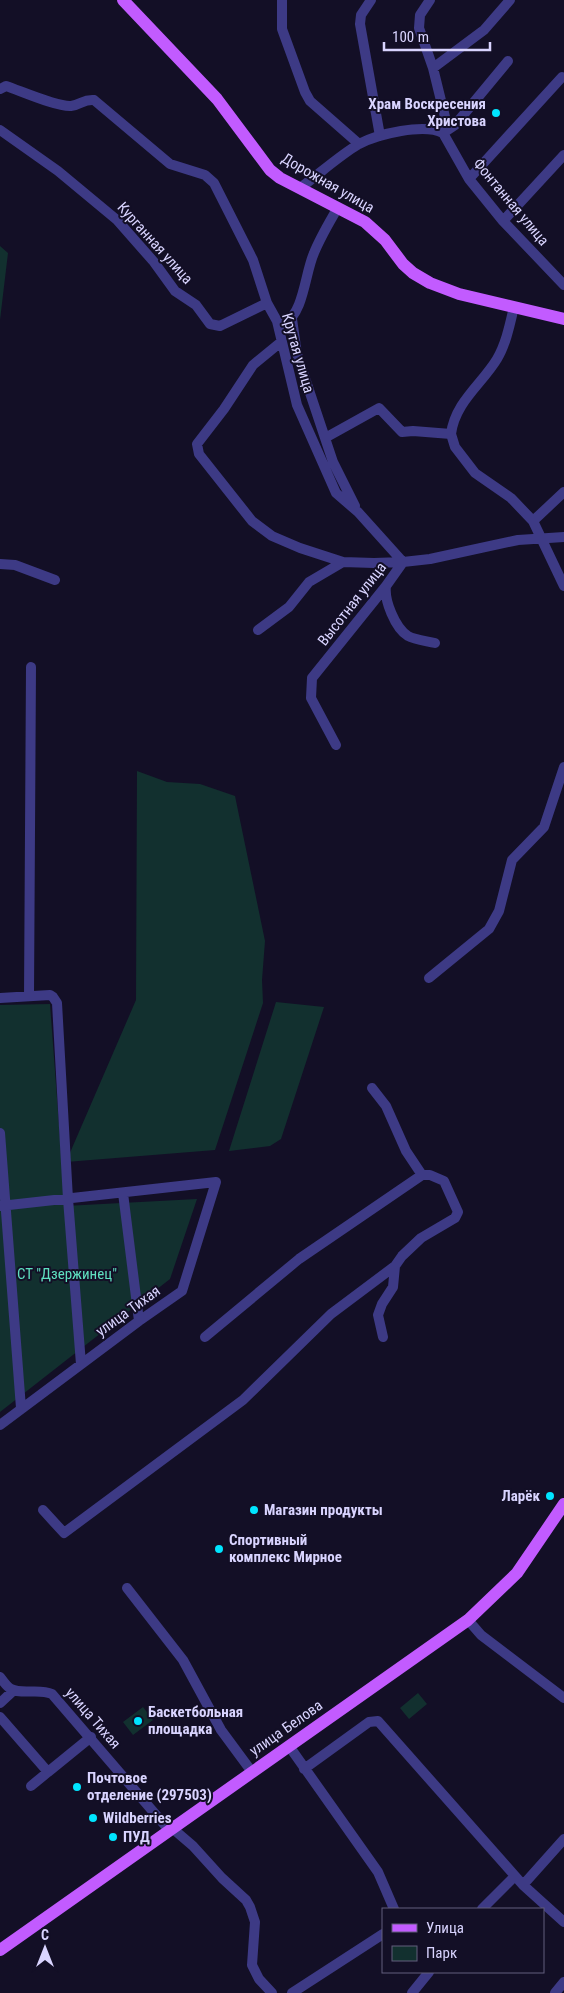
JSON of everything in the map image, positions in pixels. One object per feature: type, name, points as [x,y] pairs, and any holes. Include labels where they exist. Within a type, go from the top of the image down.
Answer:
[{"type":"main road","name":"Дорожная улица","points":[[123,0],[217,99],[270,170],[280,178],[365,222],[376,230],[403,264],[413,273],[430,283],[459,294],[564,319]]},
{"type":"main road","name":"улица Белова","points":[[0,1950],[468,1620],[517,1572],[564,1504]]},
{"type":"street","points":[[282,0],[282,29],[305,92],[310,101],[359,144]]},
{"type":"street","points":[[371,0],[361,15],[360,24],[380,136]]},
{"type":"street","points":[[430,0],[420,15],[419,28],[433,68],[446,121],[443,133]]},
{"type":"street","points":[[433,68],[484,30],[510,0]]},
{"type":"street","points":[[443,133],[455,124],[508,61]]},
{"type":"street","points":[[469,179],[562,77]]},
{"type":"street","name":"Крутая улица","points":[[0,89],[6,86],[72,106],[86,99],[94,100],[170,164],[206,175],[214,182],[253,260],[267,304],[277,321],[298,405],[336,493],[358,512],[403,562]]},
{"type":"street","points":[[300,188],[359,144],[380,136],[426,129],[436,129],[443,133]]},
{"type":"street","name":"Курганная улица","points":[[0,130],[58,171],[117,220],[154,262],[176,291],[196,305],[210,324],[220,326],[267,304]]},
{"type":"street","name":"Фонтанная улица","points":[[443,133],[469,179],[503,221],[564,285]]},
{"type":"street","points":[[503,221],[564,155]]},
{"type":"street","points":[[277,321],[285,323],[292,319],[298,307],[313,254],[337,209]]},
{"type":"street","points":[[514,307],[497,358],[470,391],[454,421],[451,434],[455,447],[475,473],[510,498],[533,521],[564,586]]},
{"type":"street","points":[[292,319],[297,354],[333,462],[358,512]]},
{"type":"street","name":"Высотная улица","points":[[281,342],[252,365],[237,389],[196,444],[197,450],[252,521],[272,536],[300,548],[343,562],[403,562]]},
{"type":"street","points":[[292,380],[297,354]]},
{"type":"street","points":[[325,438],[379,408],[402,432],[451,434]]},
{"type":"street","points":[[533,521],[564,492]]},
{"type":"street","points":[[403,562],[439,558],[518,540],[564,537]]},
{"type":"street","points":[[258,630],[289,607],[309,582],[343,562]]},
{"type":"street","name":"Высотная улица","points":[[336,745],[311,698],[312,678],[403,562]]},
{"type":"street","points":[[0,564],[15,566],[55,580]]},
{"type":"street","points":[[386,586],[385,596],[387,603],[399,626],[408,636],[435,643]]},
{"type":"street","points":[[29,996],[31,667]]},
{"type":"street","points":[[429,978],[489,929],[499,911],[512,860],[544,827],[564,766]]},
{"type":"street","points":[[0,998],[50,995],[57,1003],[68,1199],[81,1364]]},
{"type":"street","points":[[372,1088],[386,1106],[406,1150],[422,1175]]},
{"type":"street","points":[[0,1133],[3,1206],[21,1408]]},
{"type":"street","points":[[42,1510],[64,1533],[243,1400],[331,1314],[395,1266],[402,1256],[421,1238],[455,1218],[458,1214],[444,1181],[430,1175],[422,1175],[298,1260],[205,1337]]},
{"type":"street","name":"улица Тихая","points":[[0,1425],[182,1291],[216,1182],[122,1193]]},
{"type":"street","points":[[3,1206],[122,1193],[139,1321]]},
{"type":"street","points":[[384,1337],[378,1315],[382,1304],[393,1287],[395,1266]]},
{"type":"street","points":[[127,1588],[182,1660],[221,1730],[252,1772]]},
{"type":"street","points":[[468,1620],[481,1635],[564,1698]]},
{"type":"street","points":[[0,1677],[10,1689],[14,1690],[0,1703]]},
{"type":"street","name":"улица Тихая","points":[[14,1690],[43,1690],[52,1694],[171,1829],[193,1846],[222,1878],[246,1900],[255,1922],[252,1965],[259,1979],[272,1993]]},
{"type":"street","points":[[0,1717],[48,1772]]},
{"type":"street","points":[[304,1769],[370,1722],[378,1722],[523,1885],[564,1922]]},
{"type":"street","points":[[32,1786],[91,1737]]},
{"type":"street","points":[[289,1746],[378,1872],[394,1908]]},
{"type":"street","points":[[523,1885],[564,1839]]},
{"type":"street","points":[[483,1908],[515,1876]]},
{"type":"street","points":[[292,1993],[382,1935]]},
{"type":"street","points":[[412,1993],[428,1973]]},
{"type":"street","points":[[555,1993],[564,1982]]},
{"type":"green space","points":[[0,246],[8,253],[0,320]]},
{"type":"green space","points":[[137,771],[167,782],[200,784],[235,796],[265,941],[262,980],[263,1003],[215,1150],[66,1162],[136,1000]]},
{"type":"green space","points":[[276,1002],[324,1007],[281,1139],[270,1146],[229,1151]]},
{"type":"green space","name":"СТ \"Дзержинец\"","points":[[50,1004],[65,1206],[197,1199],[170,1279],[0,1412],[0,1005]]},
{"type":"green space","points":[[418,1693],[427,1704],[409,1719],[400,1708]]},
{"type":"green space","name":"Баскетбольная площадка","points":[[143,1707],[153,1720],[133,1735],[123,1722]]},
{"type":"place","name":"Храм Воскресения Христова","points":[[496,113]]},
{"type":"place","name":"Ларёк","points":[[550,1496]]},
{"type":"place","name":"Магазин продукты","points":[[254,1510]]},
{"type":"place","name":"Спортивный комплекс Мирное","points":[[219,1549]]},
{"type":"place","name":"Баскетбольная площадка","points":[[138,1721]]},
{"type":"place","name":"Почтовое отделение (297503)","points":[[77,1787]]},
{"type":"place","name":"Wildberries","points":[[93,1818]]},
{"type":"place","name":"ПУД","points":[[113,1837]]}]
